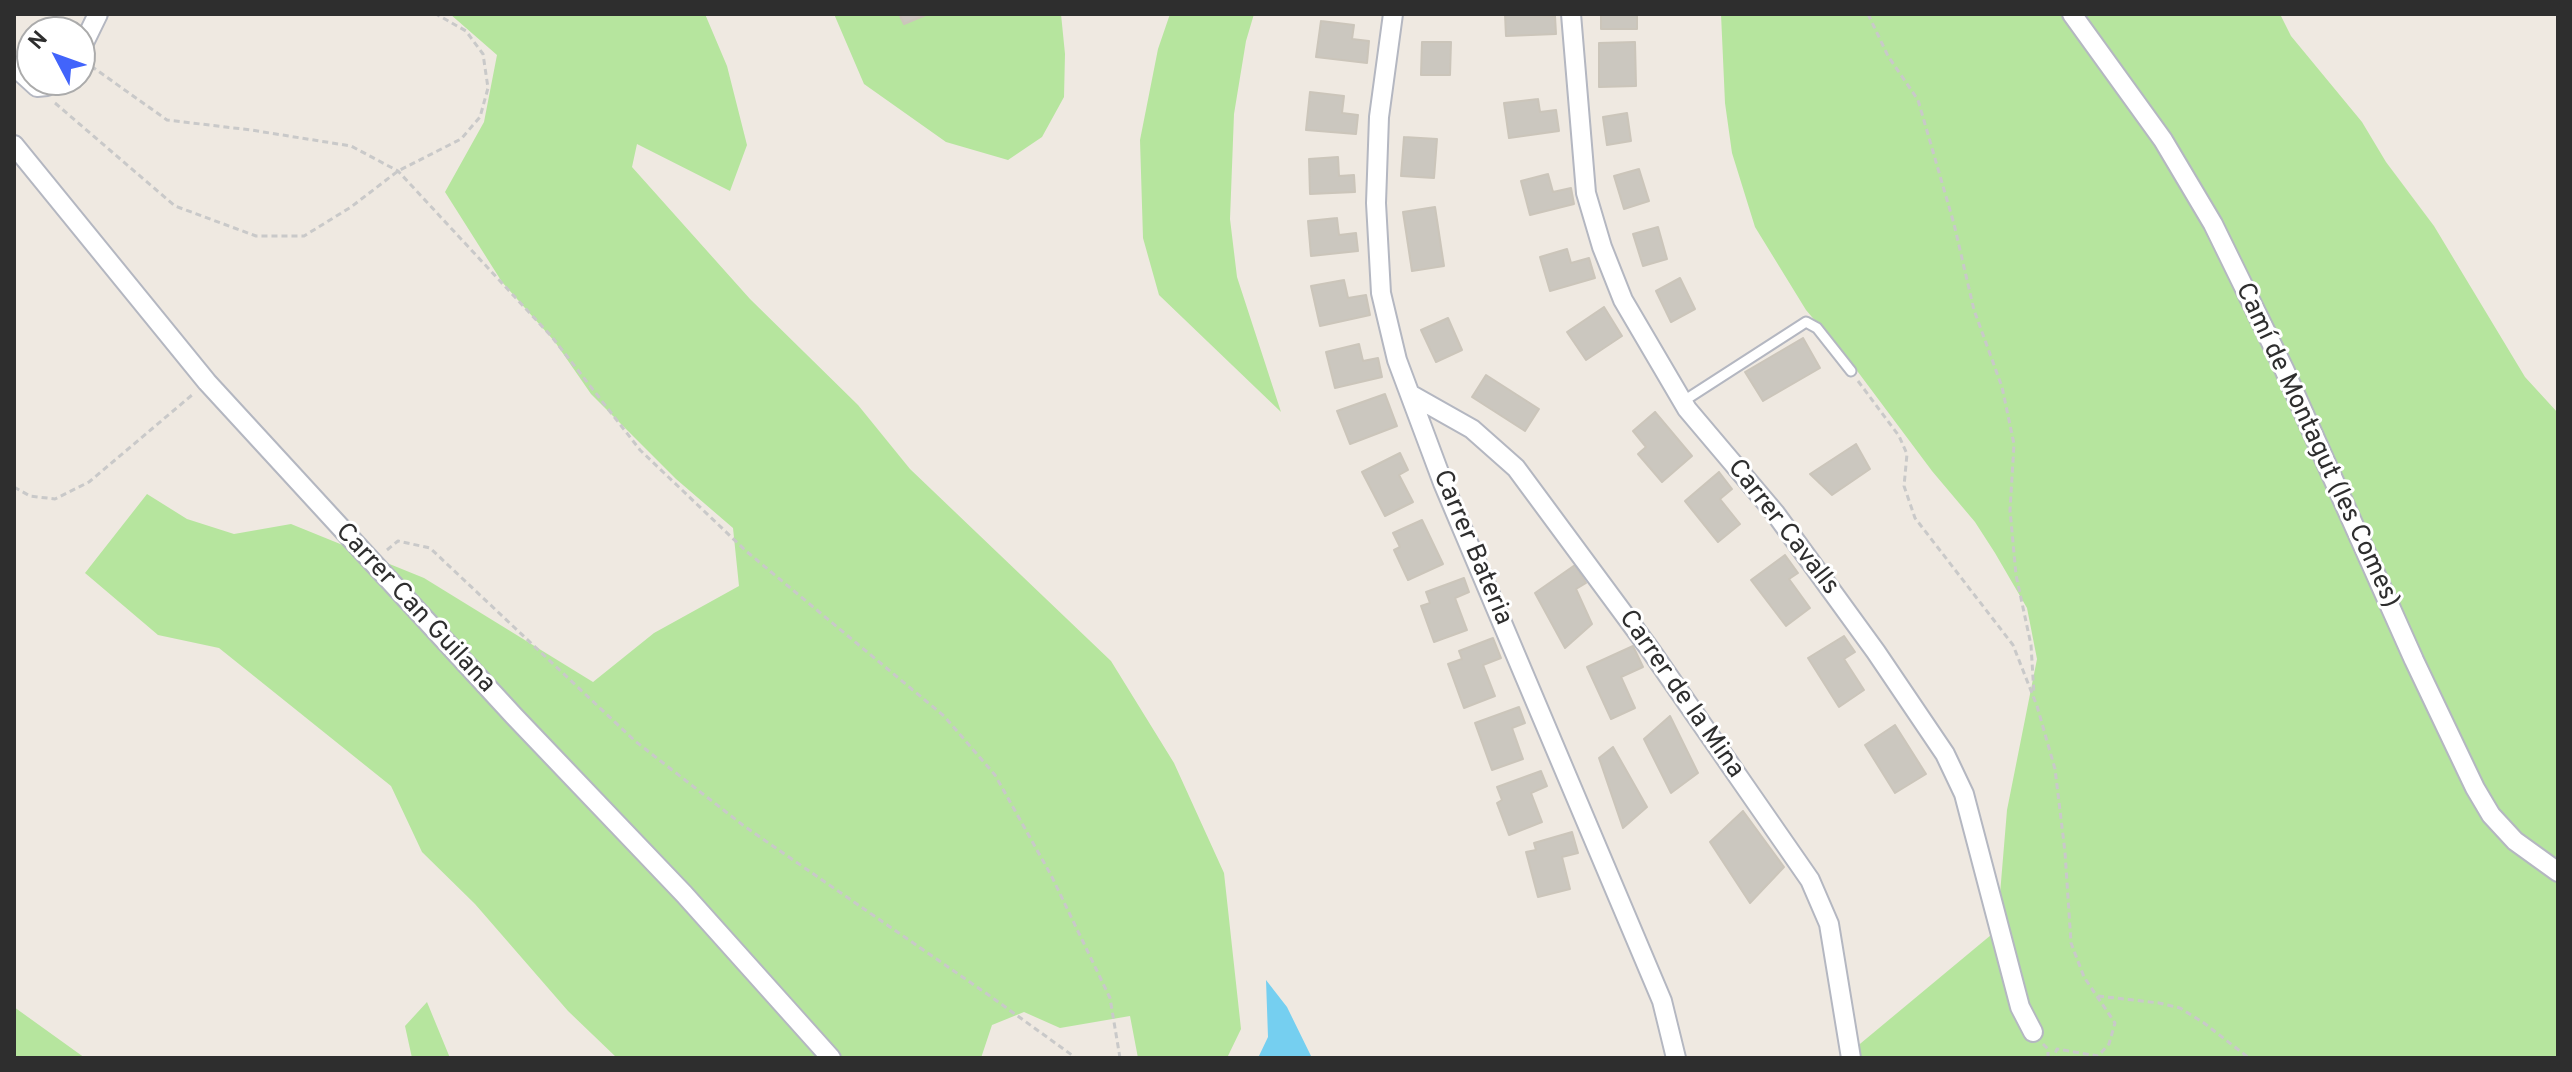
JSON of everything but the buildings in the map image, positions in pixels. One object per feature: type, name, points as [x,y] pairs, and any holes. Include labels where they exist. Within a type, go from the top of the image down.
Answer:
[{"type":"street","name":"Carrer Bateria","points":[[1393,14],[1379,117],[1376,203],[1381,293],[1397,360],[1443,483],[1662,1001],[1676,1058]]},
{"type":"street","name":"Carrer Cavalls","points":[[1571,14],[1586,193],[1602,247],[1623,300],[1682,402],[1775,513],[1876,652],[1945,754],[1964,794],[2020,1007],[2033,1032]]},
{"type":"street","name":"Camí de Montagut (les Comes)","points":[[2072,14],[2163,140],[2213,224],[2284,369],[2414,660],[2475,788],[2491,815],[2515,841],[2558,872]]},
{"type":"street","name":"Carrer Can Guilana","points":[[14,145],[207,382],[372,563],[684,894],[831,1058]]},
{"type":"street","name":"Carrer de la Mina","points":[[1410,394],[1472,429],[1516,468],[1649,648],[1810,880],[1829,924],[1851,1058]]},
{"type":"lane","points":[[1682,402],[1806,322],[1817,328],[1851,371]]},
{"type":"path","points":[[59,96],[175,206],[256,236],[304,236],[351,207],[398,171],[461,139],[480,117],[488,88],[483,54],[466,31],[436,14]]},
{"type":"path","points":[[1868,14],[1888,56],[1918,100],[1954,224],[1974,310],[2002,387],[2014,444],[2010,510],[2016,575],[2031,645],[2034,698]]},
{"type":"path","points":[[96,70],[167,120],[351,146],[398,171],[552,337],[640,450],[746,551],[944,716],[995,775],[1051,875],[1110,998],[1120,1058]]},
{"type":"path","points":[[1851,371],[1907,454],[1904,486],[1915,518],[2013,645],[2034,698],[2055,769],[2071,943],[2084,977],[2115,1023],[2109,1044],[2098,1056],[2057,1049],[2053,1058]]},
{"type":"path","points":[[14,487],[30,496],[55,499],[89,482],[207,382]]},
{"type":"path","points":[[372,563],[398,541],[430,548],[647,751],[744,826],[1076,1058]]},
{"type":"path","points":[[2098,996],[2180,1008],[2249,1058]]},
{"type":"green space","points":[[450,14],[705,14],[727,66],[747,145],[730,191],[637,144],[632,167],[750,299],[858,405],[910,469],[1111,661],[1174,763],[1224,873],[1241,1029],[1227,1058],[1138,1058],[1130,1016],[1060,1028],[1024,1012],[992,1025],[981,1058],[617,1058],[568,1011],[475,904],[422,852],[391,786],[219,648],[158,635],[85,573],[147,494],[187,519],[234,534],[291,524],[424,578],[593,682],[654,633],[739,586],[733,528],[676,479],[591,394],[555,342],[502,282],[445,192],[484,122],[497,55]]},
{"type":"green space","points":[[834,14],[1061,14],[1065,54],[1064,97],[1042,137],[1008,160],[946,142],[864,84]]},
{"type":"green space","points":[[1170,14],[1254,14],[1246,41],[1234,114],[1230,219],[1237,277],[1281,412],[1159,295],[1143,238],[1140,140],[1158,49]]},
{"type":"green space","points":[[1721,14],[2280,14],[2291,36],[2362,122],[2386,162],[2434,226],[2525,377],[2558,413],[2558,1058],[1843,1058],[1997,930],[2007,810],[2037,659],[2027,608],[1975,522],[1806,310],[1755,227],[1732,153],[1725,103]]},
{"type":"green space","points":[[427,1002],[450,1058],[412,1058],[405,1026]]},
{"type":"green space","points":[[14,1007],[85,1058],[14,1058]]},
{"type":"water","points":[[1266,980],[1287,1007],[1312,1058],[1258,1058],[1268,1037]]}]
